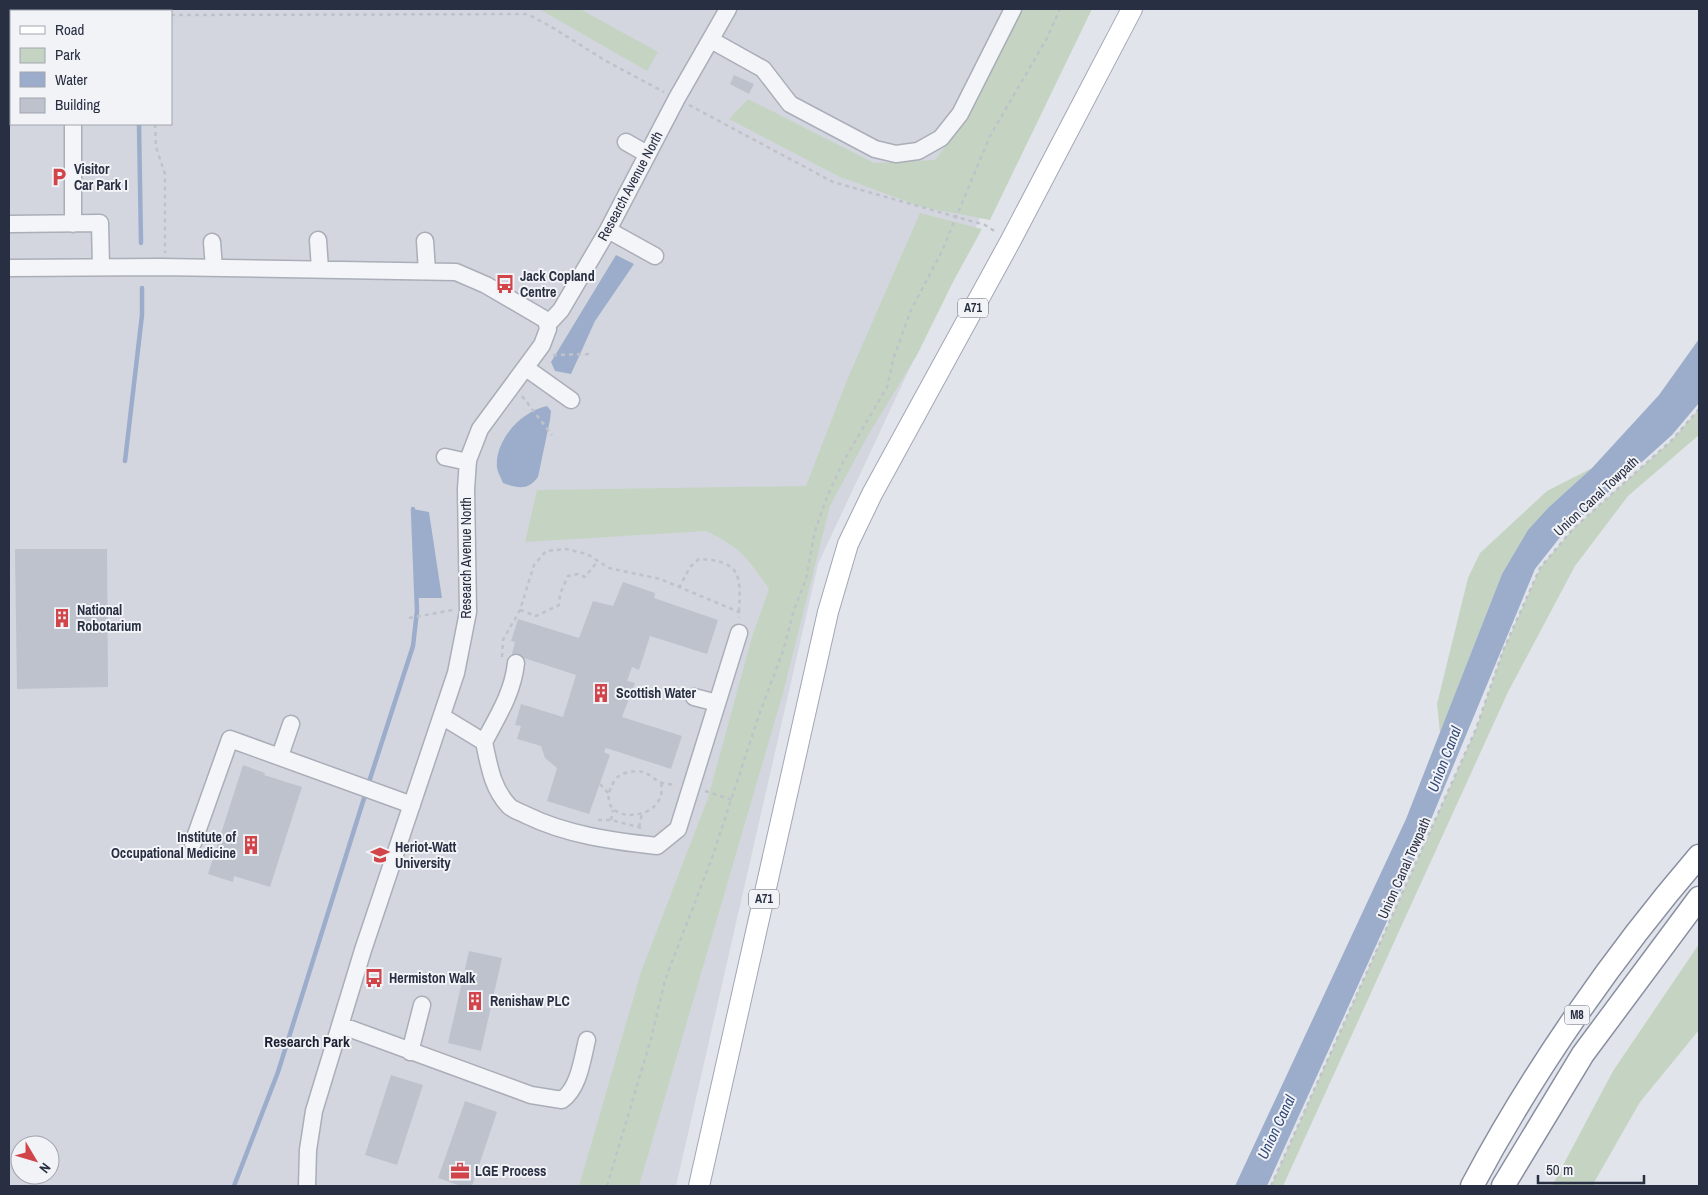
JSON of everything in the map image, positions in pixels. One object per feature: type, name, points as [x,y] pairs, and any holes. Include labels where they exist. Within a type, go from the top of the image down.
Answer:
[{"type":"highway","name":"M8","points":[[1472,1186],[1490,1152],[1571,1024],[1671,890],[1699,856]]},
{"type":"highway","name":"M8","points":[[1503,1186],[1583,1054],[1699,898]]},
{"type":"main road","name":"A71","points":[[699,1186],[837,577],[848,544],[872,494],[1011,240],[1132,9]]},
{"type":"street","name":"Research Avenue North","points":[[307,1186],[308,1150],[314,1111],[340,1025],[456,673],[468,612],[466,489],[468,462],[480,429],[526,368],[547,336],[547,325],[561,310],[608,230],[677,98],[728,9]]},
{"type":"street","points":[[711,40],[763,69],[790,104],[875,149],[903,153],[918,152],[941,138],[960,114],[1013,9]]},
{"type":"street","points":[[73,125],[74,224]]},
{"type":"street","points":[[626,142],[647,154]]},
{"type":"street","points":[[9,224],[100,223],[101,267]]},
{"type":"street","points":[[608,230],[655,256]]},
{"type":"street","points":[[318,240],[320,269]]},
{"type":"street","points":[[212,242],[214,268]]},
{"type":"street","points":[[425,242],[427,271]]},
{"type":"street","points":[[9,268],[162,267],[456,272],[486,284],[542,316],[547,325]]},
{"type":"street","points":[[526,368],[571,400]]},
{"type":"street","points":[[445,457],[468,462]]},
{"type":"street","points":[[516,663],[514,680],[505,704],[484,742],[493,782],[510,807],[537,820],[566,830],[601,839],[657,846],[678,829],[739,633]]},
{"type":"street","points":[[694,697],[717,702]]},
{"type":"street","points":[[443,717],[484,742]]},
{"type":"street","points":[[280,756],[291,724]]},
{"type":"street","points":[[193,843],[230,740],[280,756],[412,805]]},
{"type":"street","points":[[410,1052],[422,1006]]},
{"type":"street","points":[[340,1025],[531,1095],[562,1100],[569,1095],[578,1073],[587,1040]]},
{"type":"path","points":[[607,1186],[651,1040],[665,980],[712,858],[759,715],[783,651],[794,610],[806,578],[815,531],[827,497],[843,462],[887,387],[894,357],[911,310],[942,250],[990,136],[1047,38],[1060,9]]},
{"type":"path","points":[[172,16],[527,14],[606,61],[833,182],[985,225],[1011,240]]},
{"type":"path","points":[[155,125],[156,147],[165,174],[166,259],[162,267]]},
{"type":"path","points":[[553,355],[592,354]]},
{"type":"path","points":[[529,404],[552,435]]},
{"type":"path","name":"Union Canal Towpath","points":[[1271,1186],[1476,729],[1503,651],[1540,568],[1572,530],[1672,440],[1699,409]]},
{"type":"path","points":[[514,680],[509,679],[501,649],[502,640],[520,610],[534,565],[546,551],[573,551],[586,554],[597,562],[616,570],[629,570],[660,579],[739,612]]},
{"type":"path","points":[[679,588],[690,567],[699,559],[714,560],[733,568],[741,581],[739,633]]},
{"type":"path","points":[[520,610],[536,616],[554,609],[560,605],[560,594],[568,576],[578,574],[585,577],[597,562]]},
{"type":"path","points":[[454,617],[455,603]]},
{"type":"path","points":[[409,618],[455,610]]},
{"type":"path","points":[[643,772],[661,783],[664,793],[652,810],[642,814],[630,815],[613,810],[608,805],[609,794],[616,777],[624,773],[643,772]]},
{"type":"path","points":[[600,784],[609,794]]},
{"type":"path","points":[[611,820],[613,810]]},
{"type":"path","points":[[639,827],[642,814]]},
{"type":"shaded area","name":"Heriot-Watt University","points":[[9,9],[1078,9],[818,564],[676,1186],[9,1186]]},
{"type":"green space","points":[[539,9],[580,9],[658,52],[647,71]]},
{"type":"green space","points":[[1023,9],[1092,9],[990,220],[922,207],[840,177],[729,119],[748,99],[874,163],[935,160],[960,127]]},
{"type":"green space","points":[[920,213],[982,229],[954,280],[917,355],[867,437],[830,506],[783,693],[639,1186],[579,1186],[641,972],[708,798],[752,637],[769,589],[749,561],[736,548],[706,531],[525,542],[537,490],[806,486],[847,380]]},
{"type":"green space","points":[[1699,409],[1699,435],[1628,496],[1575,566],[1508,692],[1283,1186],[1271,1186],[1476,729],[1503,651],[1540,568],[1573,529],[1672,440]]},
{"type":"green space","points":[[1592,468],[1549,507],[1502,574],[1440,733],[1437,704],[1468,578],[1480,553],[1547,491]]},
{"type":"green space","points":[[1699,944],[1699,1030],[1640,1102],[1592,1186],[1552,1186],[1613,1071]]},
{"type":"water","points":[[616,255],[634,264],[595,321],[571,374],[555,371],[551,362]]},
{"type":"water","name":"Union Canal","points":[[1699,339],[1699,403],[1672,435],[1565,531],[1535,569],[1408,875],[1267,1186],[1235,1186],[1406,819],[1502,574],[1528,530],[1549,507],[1592,468],[1659,395]]},
{"type":"water","points":[[547,406],[551,411],[550,420],[538,477],[530,485],[522,487],[503,483],[497,468],[497,458],[505,438],[511,429],[528,414]]},
{"type":"water","points":[[413,509],[429,512],[442,598],[416,598]]},
{"type":"building","points":[[734,75],[754,84],[749,94],[730,84]]},
{"type":"building","name":"National Robotarium","points":[[15,549],[107,549],[108,687],[17,689]]},
{"type":"building","name":"Scottish Water","points":[[623,582],[655,593],[654,598],[718,620],[707,654],[650,636],[639,670],[632,667],[627,681],[635,683],[622,717],[682,736],[671,769],[606,748],[604,752],[610,755],[589,814],[547,801],[557,768],[545,758],[541,746],[517,739],[521,726],[515,725],[521,704],[563,717],[576,675],[512,654],[515,642],[511,641],[518,619],[579,638],[593,601],[613,606]]},
{"type":"building","name":"Institute of Occupational Medicine","points":[[243,765],[265,773],[264,775],[302,787],[270,887],[234,876],[233,882],[208,874]]},
{"type":"building","name":"Renishaw PLC","points":[[469,951],[502,958],[481,1051],[448,1043]]},
{"type":"building","points":[[391,1075],[423,1085],[397,1165],[365,1155]]},
{"type":"building","points":[[465,1101],[497,1112],[472,1186],[461,1186],[438,1178]]},
{"type":"waterway","points":[[139,125],[141,243]]},
{"type":"waterway","points":[[125,461],[142,315],[142,288]]},
{"type":"waterway","points":[[368,785],[413,646],[417,611],[413,509]]},
{"type":"waterway","points":[[234,1186],[278,1072],[366,792]]},
{"type":"place","name":"Visitor Car Park I","points":[[59,177]]},
{"type":"place","name":"Jack Copland Centre","points":[[505,284]]},
{"type":"place","name":"National Robotarium","points":[[62,618]]},
{"type":"place","name":"Scottish Water","points":[[601,693]]},
{"type":"place","name":"Institute of Occupational Medicine","points":[[251,845]]},
{"type":"place","name":"Heriot-Watt University","points":[[380,855]]},
{"type":"place","name":"Hermiston Walk","points":[[374,978]]},
{"type":"place","name":"Renishaw PLC","points":[[475,1001]]},
{"type":"place","name":"LGE Process","points":[[460,1171]]},
{"type":"district","name":"Research Park","points":[[307,1041]]}]
